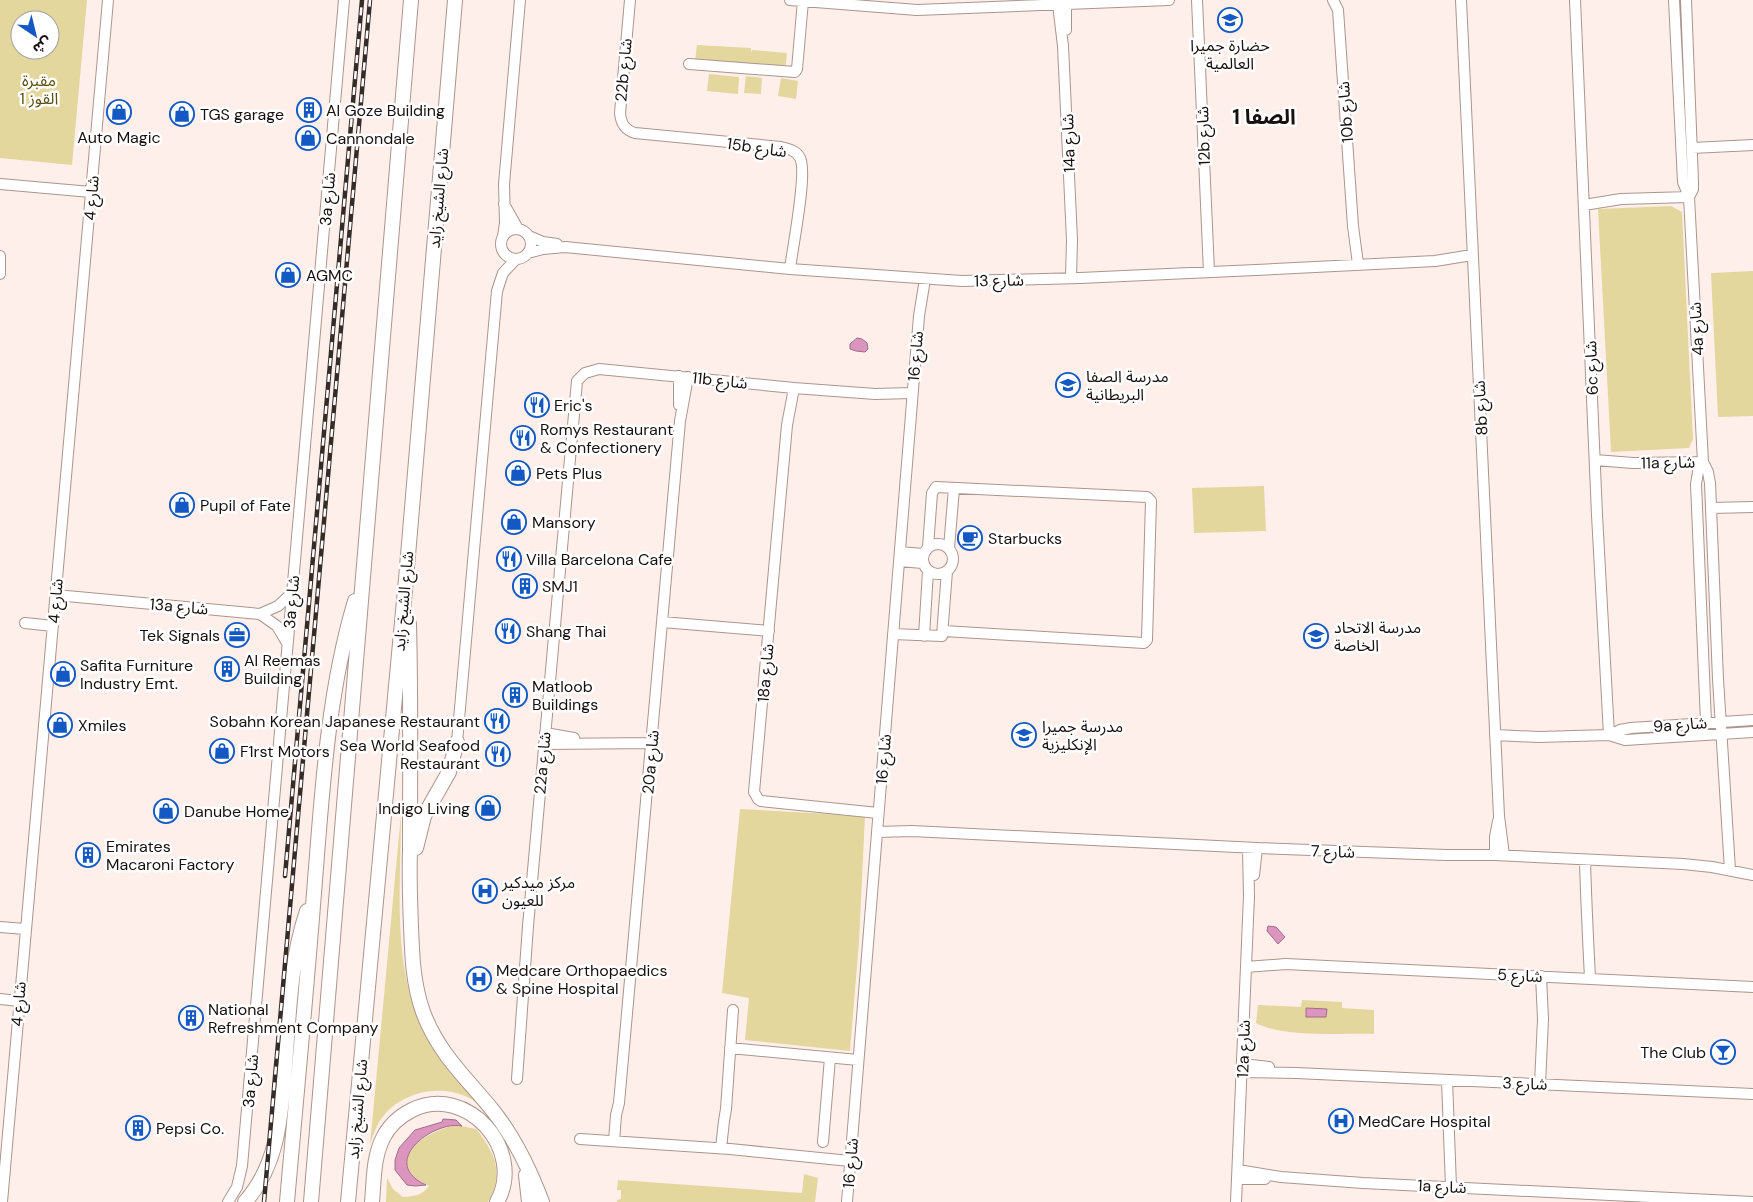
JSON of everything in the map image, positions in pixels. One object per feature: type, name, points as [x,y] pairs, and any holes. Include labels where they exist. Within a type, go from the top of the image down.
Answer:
[{"type":"highway","points":[[311,1202],[411,0]]},
{"type":"highway","name":"شارع الشيخ زايد","points":[[348,1202],[406,578],[456,0]]},
{"type":"highway","points":[[288,1202],[321,800],[334,688],[345,635],[363,576]]},
{"type":"highway","points":[[406,578],[410,690],[409,883],[412,965],[418,996],[429,1026],[449,1060],[494,1111],[518,1148],[532,1175],[542,1202]]},
{"type":"highway","points":[[409,883],[421,823],[426,810],[450,772],[457,742]]},
{"type":"highway","points":[[245,1202],[267,1168],[278,1133],[294,967],[301,931],[314,895]]},
{"type":"highway","points":[[372,1202],[376,1160],[383,1138],[389,1128],[397,1119],[412,1110],[428,1104],[440,1103],[462,1108],[472,1114],[495,1137],[504,1157],[506,1168],[505,1182],[497,1202]]},
{"type":"highway","points":[[518,1148],[527,1178],[528,1202]]},
{"type":"street","name":"شارع 4","points":[[2,1202],[108,0]]},
{"type":"street","name":"3a شارع","points":[[228,1202],[237,1187],[242,1166],[344,0]]},
{"type":"street","points":[[516,259],[510,258],[503,251],[501,241],[505,224],[504,203],[520,0]]},
{"type":"street","name":"22b شارع","points":[[630,0],[620,119],[626,128],[635,133]]},
{"type":"street","points":[[790,0],[904,10],[983,4],[1062,4],[1169,0]]},
{"type":"street","name":"12b شارع","points":[[1197,0],[1209,272]]},
{"type":"street","name":"10b شارع","points":[[1333,0],[1338,10],[1353,226],[1353,265]]},
{"type":"street","name":"8b شارع","points":[[1461,0],[1496,739],[1499,855]]},
{"type":"street","name":"6c شارع","points":[[1575,0],[1609,736]]},
{"type":"street","name":"4a شارع","points":[[1674,0],[1683,182],[1689,197],[1703,462],[1709,478],[1711,508],[1718,680],[1730,870]]},
{"type":"street","name":"4a شارع","points":[[1686,0],[1693,185],[1689,197]]},
{"type":"street","points":[[689,64],[795,72],[797,69],[803,1]]},
{"type":"street","name":"14a شارع","points":[[1062,4],[1075,278]]},
{"type":"street","points":[[1677,63],[1688,62]]},
{"type":"street","name":"15b شارع","points":[[635,133],[781,147],[792,150],[801,159],[802,170],[794,269]]},
{"type":"street","points":[[1692,148],[1753,145]]},
{"type":"street","points":[[0,184],[91,192]]},
{"type":"street","points":[[1584,201],[1689,197]]},
{"type":"street","points":[[504,203],[518,229]]},
{"type":"street","points":[[457,742],[497,291],[503,273],[516,259],[528,253],[531,245],[529,236],[523,230],[507,231],[503,236]]},
{"type":"street","name":"شارع 13","points":[[529,236],[543,242],[565,247],[794,269],[962,281],[1075,278],[1473,259]]},
{"type":"street","name":"شارع 13","points":[[528,253],[543,249],[565,247]]},
{"type":"street","points":[[0,256],[0,274]]},
{"type":"street","name":"شارع 16","points":[[847,1202],[919,316],[920,278]]},
{"type":"street","name":"11b شارع","points":[[576,388],[578,381],[585,373],[599,368],[875,394],[886,397],[912,397]]},
{"type":"street","name":"20a شارع","points":[[618,1142],[616,1114],[619,1103],[684,376]]},
{"type":"street","name":"18a شارع","points":[[789,387],[754,792],[755,796],[761,801],[878,823]]},
{"type":"street","name":"22a شارع","points":[[518,1079],[527,936],[576,388]]},
{"type":"street","name":"4a شارع","points":[[1703,462],[1698,472],[1696,484],[1706,722]]},
{"type":"street","name":"11a شارع","points":[[1595,465],[1703,462]]},
{"type":"street","points":[[924,636],[926,559],[933,490],[939,487],[1149,498],[1151,503],[1147,640],[1143,644],[944,631]]},
{"type":"street","points":[[948,548],[954,488]]},
{"type":"street","points":[[1711,508],[1753,507]]},
{"type":"street","points":[[893,634],[943,635],[947,571],[953,560],[951,551],[945,545],[936,544],[926,559]]},
{"type":"street","points":[[899,556],[926,559],[936,574],[947,571]]},
{"type":"street","points":[[260,614],[278,606],[292,594]]},
{"type":"street","name":"13a شارع","points":[[56,595],[260,614]]},
{"type":"street","points":[[260,614],[277,626],[287,643]]},
{"type":"street","points":[[662,622],[769,632]]},
{"type":"street","points":[[25,623],[53,626]]},
{"type":"street","points":[[1704,680],[1718,680]]},
{"type":"street","name":"9a شارع","points":[[1609,736],[1626,728],[1753,720]]},
{"type":"street","name":"9a شارع","points":[[1496,739],[1609,736],[1625,740],[1753,732]]},
{"type":"street","points":[[544,738],[651,748]]},
{"type":"street","name":"شارع 7","points":[[878,823],[912,831],[1252,848],[1499,855],[1683,864],[1753,875]]},
{"type":"street","points":[[1475,855],[1499,838],[1523,856]]},
{"type":"street","name":"12a شارع","points":[[1236,1202],[1252,848]]},
{"type":"street","points":[[1585,978],[1584,945],[1587,934],[1590,860]]},
{"type":"street","points":[[0,927],[25,929]]},
{"type":"street","name":"شارع 5","points":[[1246,963],[1753,986]]},
{"type":"street","points":[[1540,1084],[1545,976]]},
{"type":"street","points":[[0,999],[19,1001]]},
{"type":"street","points":[[726,1148],[726,1110],[733,1010]]},
{"type":"street","points":[[730,1048],[858,1060]]},
{"type":"street","points":[[823,1142],[830,1058]]},
{"type":"street","name":"شارع 3","points":[[1242,1068],[1296,1073],[1451,1081],[1753,1094]]},
{"type":"street","points":[[1447,1186],[1445,1153],[1450,1120],[1451,1081]]},
{"type":"street","points":[[580,1139],[726,1148],[850,1161]]},
{"type":"street","name":"1a شارع","points":[[1238,1175],[1447,1186],[1580,1197],[1753,1202]]},
{"type":"green space","name":"مقبرة القوز 1","points":[[0,0],[87,0],[72,165],[0,158]]},
{"type":"green space","points":[[697,45],[751,48],[751,53],[752,50],[787,53],[785,70],[695,62]]},
{"type":"green space","points":[[709,74],[739,77],[738,94],[707,91]]},
{"type":"green space","points":[[746,76],[762,78],[761,94],[744,93]]},
{"type":"green space","points":[[781,78],[798,81],[796,99],[778,96]]},
{"type":"green space","points":[[1671,206],[1682,212],[1693,439],[1689,448],[1611,452],[1598,209]]},
{"type":"green space","points":[[1753,271],[1753,416],[1718,417],[1711,273]]},
{"type":"green space","points":[[1264,486],[1266,531],[1194,533],[1192,488]]},
{"type":"green space","points":[[740,809],[865,816],[859,942],[850,1051],[745,1040],[749,998],[722,993]]},
{"type":"green space","points":[[401,814],[400,926],[402,954],[414,1008],[425,1033],[437,1053],[485,1108],[468,1097],[453,1092],[440,1091],[415,1094],[393,1106],[384,1115],[377,1126],[370,1145]]},
{"type":"green space","points":[[1302,1000],[1342,1002],[1342,1008],[1374,1010],[1374,1034],[1297,1033],[1268,1028],[1256,1023],[1258,1005],[1301,1007]]},
{"type":"green space","points":[[457,1125],[476,1129],[493,1155],[497,1173],[493,1192],[488,1202],[386,1202],[387,1178],[393,1189],[403,1197],[418,1195],[424,1192],[429,1186],[414,1177],[407,1167],[407,1158],[420,1141],[444,1128]]},
{"type":"green space","points":[[804,1174],[818,1178],[815,1202],[617,1202],[617,1200],[621,1199],[621,1190],[617,1190],[618,1180],[802,1193]]},
{"type":"shaded area","points":[[857,338],[867,343],[868,349],[865,352],[850,349],[850,344]]},
{"type":"shaded area","points":[[1268,926],[1276,927],[1285,937],[1278,944],[1267,931]]},
{"type":"shaded area","points":[[1306,1008],[1327,1009],[1326,1017],[1306,1017]]},
{"type":"shaded area","points":[[443,1119],[456,1120],[462,1126],[438,1129],[425,1136],[415,1145],[408,1155],[407,1165],[412,1176],[426,1185],[407,1185],[395,1170],[395,1160],[399,1148],[415,1130],[442,1122]]},
{"type":"railway","points":[[285,876],[362,0]]},
{"type":"railway","points":[[264,1202],[370,0]]},
{"type":"place","name":"حضارة جميرا العالمية","points":[[1230,20]]},
{"type":"place","name":"Al Goze Building","points":[[309,110]]},
{"type":"place","name":"Auto Magic","points":[[119,112]]},
{"type":"place","name":"TGS garage","points":[[182,114]]},
{"type":"place","name":"Cannondale","points":[[308,138]]},
{"type":"place","name":"AGMC","points":[[288,275]]},
{"type":"place","name":"مدرسة الصفا البريطانية","points":[[1068,385]]},
{"type":"place","name":"Eric's","points":[[537,405]]},
{"type":"place","name":"Romys Restaurant & Confectionery","points":[[523,438]]},
{"type":"place","name":"Pets Plus","points":[[518,473]]},
{"type":"place","name":"Pupil of Fate","points":[[182,505]]},
{"type":"place","name":"Mansory","points":[[514,522]]},
{"type":"place","name":"Starbucks","points":[[970,538]]},
{"type":"place","name":"Villa Barcelona Cafe","points":[[509,559]]},
{"type":"place","name":"SMJ1","points":[[525,586]]},
{"type":"place","name":"Shang Thai","points":[[508,631]]},
{"type":"place","name":"Tek Signals","points":[[237,635]]},
{"type":"place","name":"مدرسة الاتحاد الخاصة","points":[[1316,636]]},
{"type":"place","name":"Al Reemas Building","points":[[227,669]]},
{"type":"place","name":"Safita Furniture Industry Emt.","points":[[63,674]]},
{"type":"place","name":"Matloob Buildings","points":[[515,695]]},
{"type":"place","name":"Sobahn Korean Japanese Restaurant","points":[[497,721]]},
{"type":"place","name":"Xmiles","points":[[60,725]]},
{"type":"place","name":"مدرسة جميرا الإنكليزية","points":[[1024,735]]},
{"type":"place","name":"F1rst Motors","points":[[222,751]]},
{"type":"place","name":"Sea World Seafood Restaurant","points":[[498,754]]},
{"type":"place","name":"Indigo Living","points":[[488,808]]},
{"type":"place","name":"Danube Home","points":[[166,811]]},
{"type":"place","name":"Emirates Macaroni Factory","points":[[88,855]]},
{"type":"place","name":"مركز ميدكير للعيون","points":[[485,891]]},
{"type":"place","name":"Medcare Orthopaedics & Spine Hospital","points":[[479,979]]},
{"type":"place","name":"National Refreshment Company","points":[[191,1018]]},
{"type":"place","name":"The Club","points":[[1723,1052]]},
{"type":"place","name":"MedCare Hospital","points":[[1341,1121]]},
{"type":"place","name":"Pepsi Co.","points":[[138,1128]]},
{"type":"district","name":"الصفا 1","points":[[1264,117]]}]
